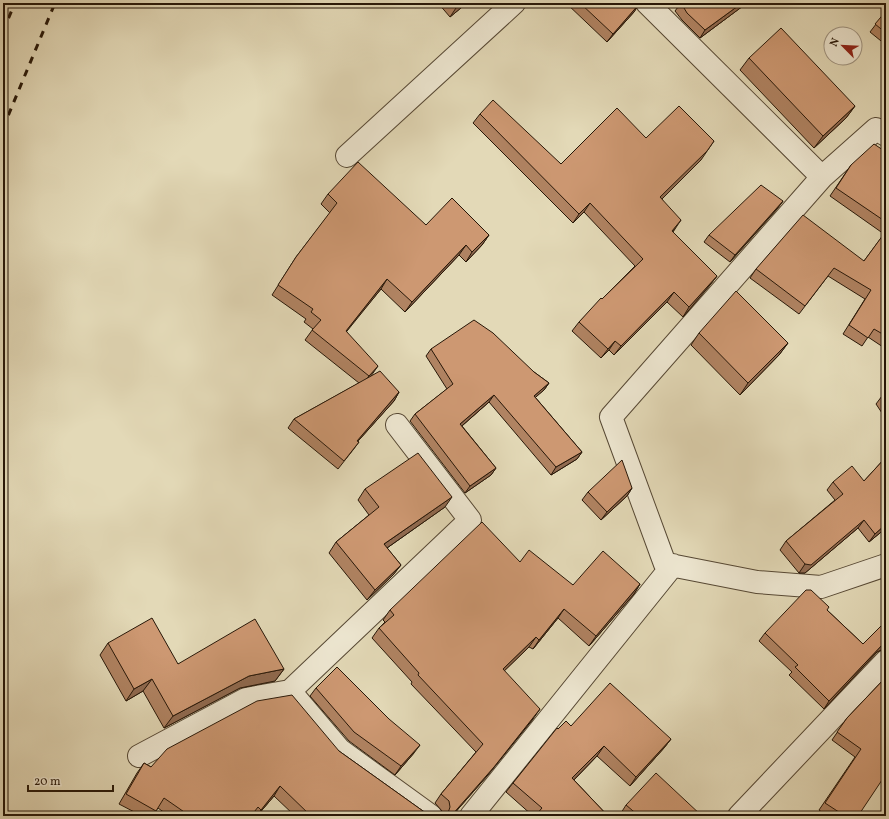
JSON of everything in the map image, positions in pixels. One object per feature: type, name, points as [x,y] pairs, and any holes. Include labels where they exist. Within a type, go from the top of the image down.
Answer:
[{"type":"street","points":[[347,156],[514,3]]},
{"type":"street","points":[[647,3],[822,177]]},
{"type":"street","points":[[886,136],[876,129],[822,177],[610,417],[665,564],[756,582],[821,587],[886,565]]},
{"type":"street","points":[[139,756],[246,699],[290,691],[470,520],[397,425]]},
{"type":"street","points":[[471,816],[673,565]]},
{"type":"street","points":[[739,816],[886,661]]},
{"type":"street","points":[[290,691],[340,750],[431,816]]},
{"type":"building","points":[[580,3],[640,3],[613,34]]},
{"type":"building","points":[[681,3],[742,3],[705,30],[687,13]]},
{"type":"building","points":[[886,11],[886,33],[875,24]]},
{"type":"building","points":[[781,28],[855,106],[823,136],[749,58]]},
{"type":"building","points":[[493,100],[561,164],[617,108],[646,138],[679,106],[714,141],[707,151],[660,197],[681,220],[672,231],[717,276],[689,307],[674,292],[621,346],[615,341],[608,349],[579,322],[601,298],[602,299],[643,259],[590,203],[579,214],[480,114]]},
{"type":"building","points":[[874,144],[886,152],[886,222],[836,188],[851,165]]},
{"type":"building","points":[[358,162],[426,225],[452,198],[489,235],[472,252],[466,245],[412,302],[387,279],[346,331],[378,366],[369,376],[312,330],[321,320],[311,312],[313,309],[278,285],[296,257],[337,203],[328,194]]},
{"type":"building","points":[[761,185],[783,201],[735,255],[709,235]]},
{"type":"building","points":[[803,215],[864,261],[886,231],[886,336],[874,329],[868,338],[849,325],[871,290],[834,268],[805,306],[756,269]]},
{"type":"building","points":[[736,291],[788,343],[748,383],[699,333]]},
{"type":"building","points":[[474,320],[493,333],[534,372],[549,383],[534,396],[582,452],[556,467],[494,395],[460,424],[496,468],[470,486],[415,414],[453,384],[431,349]]},
{"type":"building","points":[[380,371],[399,392],[357,441],[359,442],[344,461],[294,419]]},
{"type":"building","points":[[886,393],[886,402],[882,396]]},
{"type":"building","points":[[418,453],[452,497],[384,544],[401,565],[375,590],[336,542],[379,507],[365,489]]},
{"type":"building","points":[[886,457],[886,524],[875,534],[864,520],[811,565],[805,564],[786,541],[843,494],[833,482],[852,466],[864,481]]},
{"type":"building","points":[[622,460],[632,488],[607,512],[588,492]]},
{"type":"building","points":[[482,522],[520,562],[529,550],[573,585],[603,551],[640,584],[596,636],[564,609],[539,640],[536,637],[503,669],[540,709],[494,767],[451,816],[445,816],[450,807],[449,801],[441,794],[483,744],[418,675],[419,673],[379,628],[394,615],[390,610]]},
{"type":"building","points":[[806,590],[811,590],[829,607],[827,610],[863,644],[886,621],[886,642],[829,701],[795,667],[798,665],[765,633]]},
{"type":"building","points":[[152,618],[178,664],[255,619],[284,669],[249,676],[173,716],[152,679],[134,689],[108,643]]},
{"type":"building","points":[[337,667],[389,719],[420,745],[401,766],[354,732],[316,688]]},
{"type":"building","points":[[886,677],[886,774],[858,816],[845,816],[825,803],[861,749],[837,732],[847,718]]},
{"type":"building","points":[[610,683],[671,739],[636,777],[604,746],[572,778],[608,816],[535,816],[542,808],[513,783],[557,728],[558,729],[566,721],[571,726]]},
{"type":"building","points":[[292,695],[339,751],[430,816],[311,816],[280,786],[261,810],[258,807],[251,816],[214,816],[212,814],[210,816],[190,816],[164,798],[156,811],[126,794],[144,763],[151,767],[167,749],[257,701]]},
{"type":"building","points":[[656,773],[702,816],[639,816],[626,805]]},
{"type":"railway","points":[[3,31],[15,3]]},
{"type":"railway","points":[[3,128],[55,3]]}]
